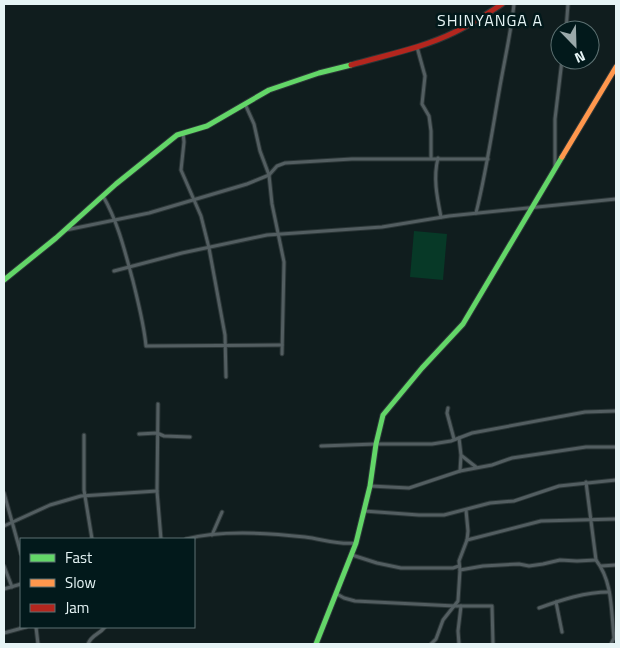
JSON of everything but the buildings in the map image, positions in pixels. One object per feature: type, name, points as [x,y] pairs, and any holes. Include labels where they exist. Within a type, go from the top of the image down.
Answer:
[{"type":"street","points":[[4,280],[64,231],[103,195],[177,136],[207,126],[269,90],[319,73],[417,47],[454,33],[502,4]]},
{"type":"street","points":[[476,214],[511,32],[514,4]]},
{"type":"street","points":[[567,20],[568,4]]},
{"type":"street","points":[[417,47],[425,76],[422,104],[429,116],[431,158]]},
{"type":"street","points":[[316,644],[356,543],[370,486],[376,444],[383,415],[422,368],[463,324],[530,208],[616,67]]},
{"type":"street","points":[[554,170],[555,119],[561,70]]},
{"type":"street","points":[[245,103],[254,124],[260,151],[269,174],[272,204],[280,234],[284,262],[282,354]]},
{"type":"street","points":[[183,133],[181,170],[201,216],[209,248],[225,335],[226,377]]},
{"type":"street","points":[[438,158],[435,179],[441,217]]},
{"type":"street","points":[[64,231],[149,213],[247,184],[269,174],[277,166],[285,163],[352,159],[488,159]]},
{"type":"street","points":[[103,195],[111,210],[130,266],[145,332],[146,346],[282,345]]},
{"type":"street","points":[[114,271],[267,235],[382,227],[441,217],[616,199]]},
{"type":"street","points":[[158,404],[157,491],[161,538]]},
{"type":"street","points":[[448,408],[447,413],[454,440]]},
{"type":"street","points":[[321,446],[432,444],[454,440],[472,433],[585,412],[616,411]]},
{"type":"street","points":[[139,434],[158,433],[164,436],[190,437]]},
{"type":"street","points":[[84,435],[84,490],[92,538]]},
{"type":"street","points":[[459,438],[460,471]]},
{"type":"street","points":[[370,486],[409,488],[460,471],[492,465],[512,458],[586,447],[616,447]]},
{"type":"street","points":[[461,455],[477,467]]},
{"type":"street","points":[[364,511],[444,515],[490,503],[514,501],[559,486],[616,480]]},
{"type":"street","points":[[586,482],[596,560],[601,566],[609,584],[615,635],[611,644]]},
{"type":"street","points":[[4,526],[50,505],[80,496],[157,491]]},
{"type":"street","points":[[4,493],[20,550]]},
{"type":"street","points":[[431,644],[436,639],[443,620],[458,601],[459,561],[467,540],[466,510]]},
{"type":"street","points":[[212,535],[222,512]]},
{"type":"street","points":[[467,540],[541,521],[616,519]]},
{"type":"street","points":[[192,538],[212,535],[276,534],[308,537],[344,544],[356,543]]},
{"type":"street","points":[[351,554],[377,564],[401,568],[453,568],[459,566]]},
{"type":"street","points":[[460,570],[482,566],[519,564],[529,566],[560,560],[577,562],[596,560]]},
{"type":"street","points":[[601,566],[616,565]]},
{"type":"street","points":[[4,566],[12,587]]},
{"type":"street","points":[[4,589],[20,584]]},
{"type":"street","points":[[539,608],[597,592],[609,592]]},
{"type":"street","points":[[337,594],[355,600],[455,606],[492,606],[493,644]]},
{"type":"street","points":[[556,602],[562,632]]},
{"type":"street","points":[[458,644],[461,606]]},
{"type":"street","points":[[4,633],[22,628]]},
{"type":"street","points":[[36,628],[38,644]]},
{"type":"street","points":[[88,644],[91,637],[104,628]]},
{"type":"green space","points":[[414,231],[447,234],[443,280],[410,277]]},
{"type":"traffic: fast","points":[[4,280],[56,238],[116,184],[177,135],[207,126],[269,90],[319,73],[351,65]]},
{"type":"traffic: fast","points":[[316,644],[356,543],[370,486],[376,444],[383,415],[422,368],[463,324],[562,157]]},
{"type":"traffic: slow","points":[[562,157],[616,67]]},
{"type":"traffic: jam","points":[[351,65],[443,38],[467,26],[502,4]]},
{"type":"district","name":"SHINYANGA A","points":[[490,20]]}]
